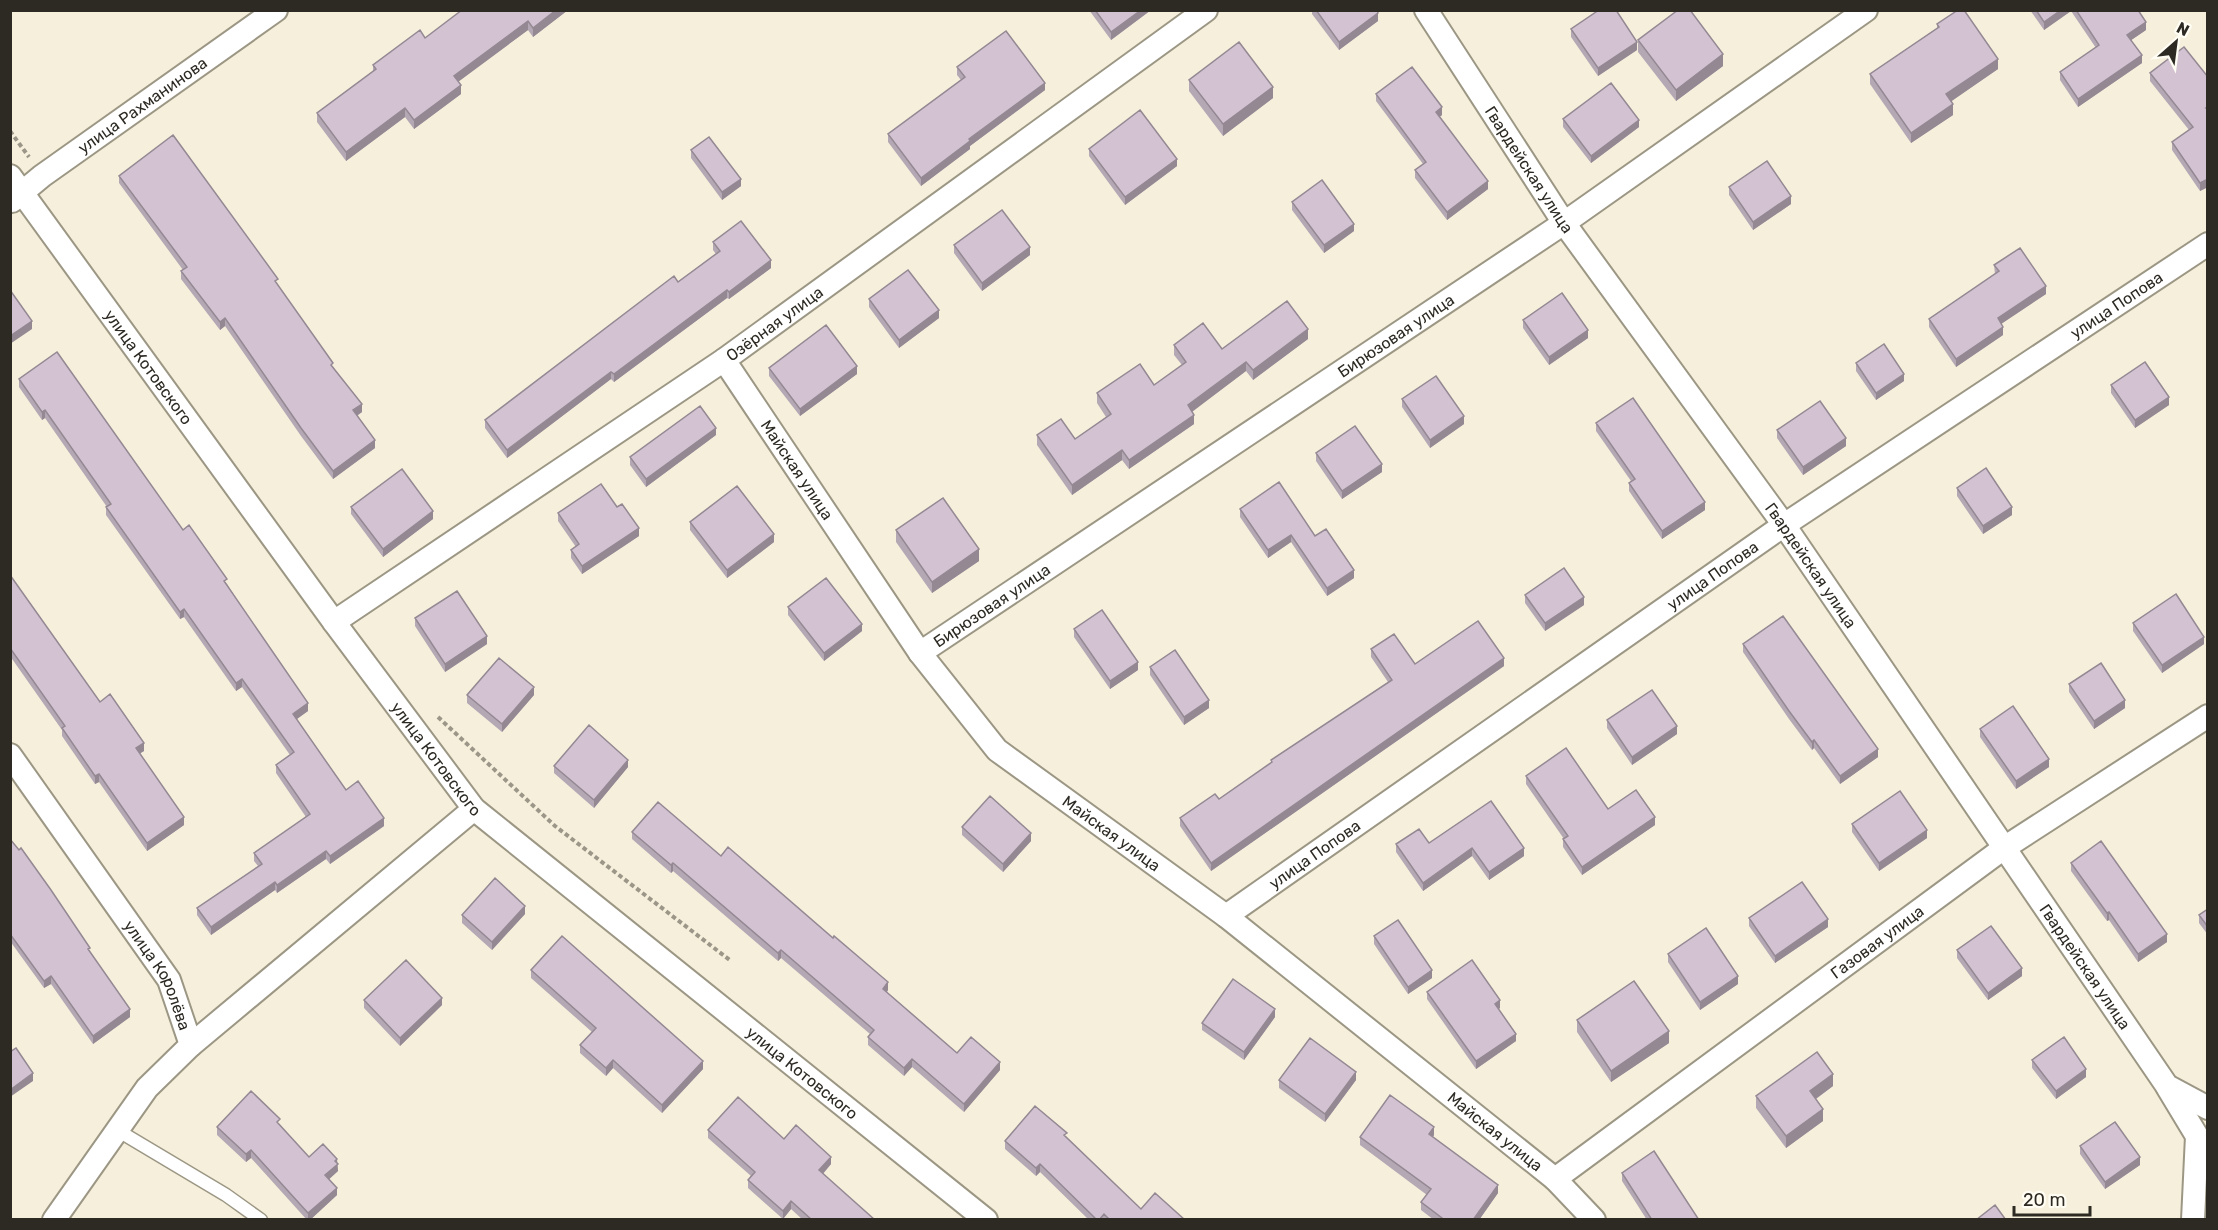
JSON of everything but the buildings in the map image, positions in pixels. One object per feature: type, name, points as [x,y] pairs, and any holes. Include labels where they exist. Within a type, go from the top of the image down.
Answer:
[{"type":"street","name":"улица Рахманинова","points":[[14,190],[42,176],[276,10]]},
{"type":"street","name":"Озёрная улица","points":[[334,622],[724,360],[1206,10]]},
{"type":"street","name":"Гвардейская улица","points":[[1426,10],[1564,223],[1784,525],[2167,1086],[2208,1108]]},
{"type":"street","name":"Бирюзовая улица","points":[[920,653],[1564,223],[1866,10]]},
{"type":"street","name":"улица Котовского","points":[[14,190],[474,809],[986,1220]]},
{"type":"street","name":"улица Попова","points":[[1226,916],[1784,525],[2208,244]]},
{"type":"street","name":"Майская улица","points":[[724,360],[920,653],[997,750],[1226,916],[1555,1179],[1594,1220]]},
{"type":"street","name":"Газовая улица","points":[[1555,1179],[2004,848],[2208,716]]},
{"type":"street","name":"улица Королёва","points":[[10,755],[169,980],[191,1045],[147,1088],[54,1220]]},
{"type":"street","points":[[191,1045],[474,809]]},
{"type":"street","points":[[2167,1086],[2197,1136],[2193,1220]]},
{"type":"street","points":[[2200,1220],[2208,1213]]},
{"type":"lane","points":[[117,1130],[226,1195],[261,1220]]},
{"type":"path","points":[[10,131],[42,176]]},
{"type":"path","points":[[437,717],[555,826],[731,961]]}]
